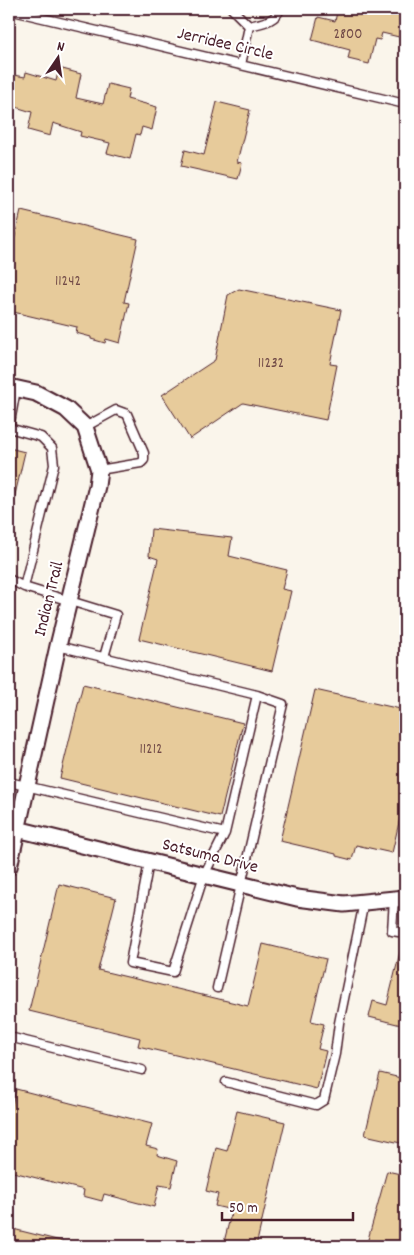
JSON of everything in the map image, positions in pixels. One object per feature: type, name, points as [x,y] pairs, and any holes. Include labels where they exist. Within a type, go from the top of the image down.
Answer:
[{"type":"street","points":[[12,388],[36,393],[66,410],[85,427]]},
{"type":"street","name":"Indian Trail","points":[[9,867],[13,828],[27,786],[58,646],[97,486],[99,470],[85,427]]},
{"type":"street","name":"Satsuma Drive","points":[[13,828],[298,898],[344,904],[402,896]]},
{"type":"lane","points":[[232,9],[249,26]]},
{"type":"lane","points":[[249,26],[271,20],[280,12],[280,9]]},
{"type":"lane","name":"Jerridee Circle","points":[[9,10],[405,104]]},
{"type":"lane","points":[[241,65],[249,26]]},
{"type":"lane","points":[[12,388],[9,428],[41,437],[52,448],[54,464],[24,587]]},
{"type":"lane","points":[[85,427],[116,410],[122,411],[127,414],[144,454],[144,460],[141,463],[99,470]]},
{"type":"lane","points":[[9,579],[24,587],[116,615],[104,657]]},
{"type":"lane","points":[[58,646],[257,695],[283,704],[218,988]]},
{"type":"lane","points":[[149,862],[130,964],[173,972],[204,875],[225,833],[257,695]]},
{"type":"lane","points":[[9,782],[225,833]]},
{"type":"lane","points":[[402,896],[392,931],[405,933]]},
{"type":"lane","points":[[226,1082],[316,1105],[324,1100],[335,1054],[339,1023],[364,902]]},
{"type":"lane","points":[[9,1038],[142,1070]]},
{"type":"building","points":[[342,9],[390,9],[405,13],[405,33],[400,32],[399,37],[382,33],[380,40],[375,39],[369,64],[348,59],[350,50],[312,40],[318,17],[335,21],[337,12],[341,13]]},
{"type":"building","points":[[59,68],[81,74],[76,98],[103,104],[108,84],[129,89],[127,99],[157,107],[152,130],[142,127],[140,135],[136,134],[130,159],[107,153],[110,143],[80,136],[81,132],[53,123],[50,136],[28,130],[32,112],[9,105],[9,74],[25,77],[26,72],[56,81]]},
{"type":"building","points":[[217,102],[250,110],[237,162],[242,163],[238,179],[181,166],[185,150],[204,155]]},
{"type":"building","points":[[21,211],[138,239],[124,302],[129,303],[120,343],[106,339],[105,343],[91,339],[91,337],[76,333],[77,327],[9,311],[9,262]]},
{"type":"building","points":[[239,289],[341,310],[330,364],[337,365],[326,420],[243,403],[190,439],[162,395],[215,360],[228,295]]},
{"type":"building","points":[[9,448],[25,452],[14,499],[9,498]]},
{"type":"building","points":[[151,529],[232,538],[229,556],[287,570],[282,589],[291,591],[272,671],[139,639],[158,559],[149,556]]},
{"type":"building","points":[[83,684],[243,723],[220,817],[60,778]]},
{"type":"building","points":[[315,690],[405,710],[405,796],[392,853],[356,845],[352,860],[336,856],[336,854],[280,841]]},
{"type":"building","points":[[59,884],[116,898],[98,970],[248,1006],[263,944],[326,959],[311,1021],[324,1024],[318,1049],[326,1051],[317,1089],[138,1046],[140,1038],[29,1011]]},
{"type":"building","points":[[400,952],[405,953],[405,1026],[369,1017],[373,1001],[387,1005]]},
{"type":"building","points":[[380,1073],[405,1079],[405,1144],[365,1135]]},
{"type":"building","points":[[16,1089],[152,1124],[146,1146],[158,1149],[157,1155],[177,1161],[171,1187],[159,1185],[154,1207],[104,1194],[102,1201],[83,1196],[84,1190],[9,1171],[9,1118]]},
{"type":"building","points":[[237,1111],[285,1122],[256,1246],[223,1246],[232,1210],[215,1206],[218,1194],[206,1191],[216,1148],[227,1151]]},
{"type":"building","points":[[387,1171],[405,1175],[405,1246],[380,1246],[367,1243]]},
{"type":"building","points":[[9,1228],[61,1241],[60,1246],[9,1246]]}]
